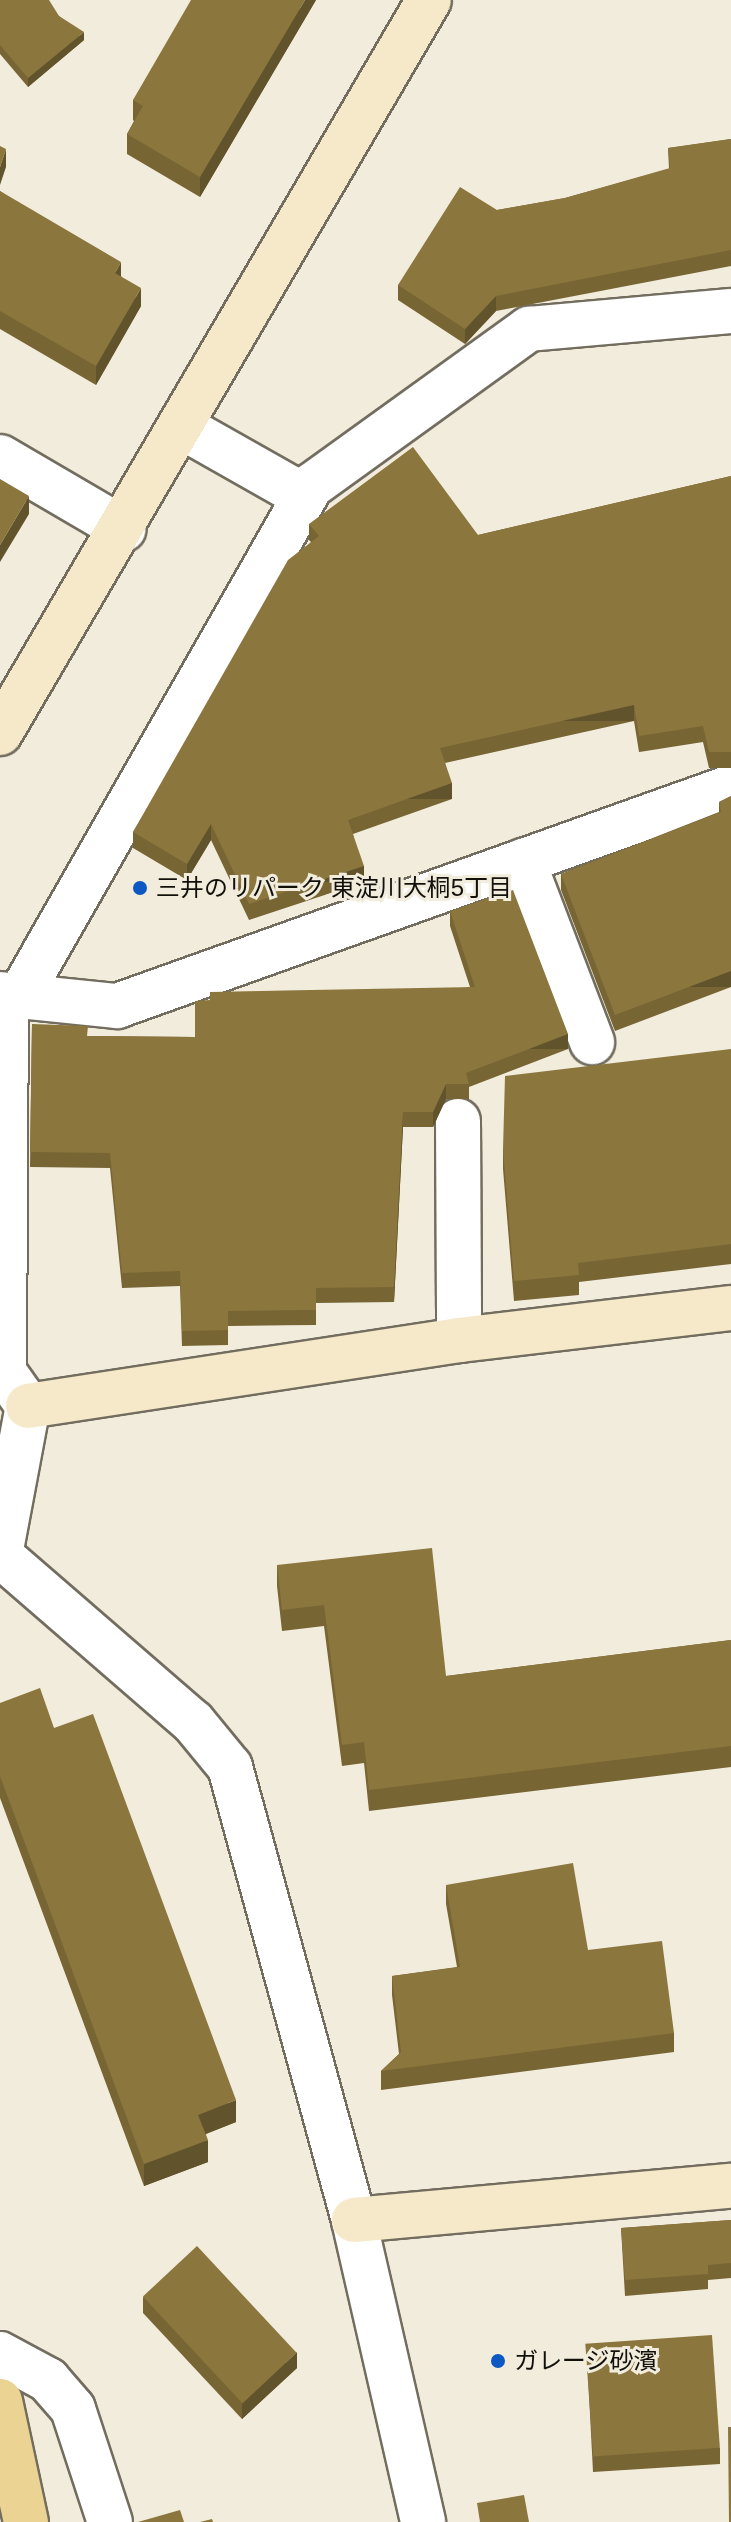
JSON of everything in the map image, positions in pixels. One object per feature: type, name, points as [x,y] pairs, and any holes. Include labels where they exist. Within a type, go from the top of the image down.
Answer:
[{"type":"main road","points":[[0,2401],[26,2522]]},
{"type":"street","points":[[0,733],[123,529],[429,0]]},
{"type":"street","points":[[423,2522],[354,2220],[230,1767],[193,1722],[0,1555],[28,1406],[4,1372],[8,997],[304,496],[529,329],[731,311]]},
{"type":"street","points":[[182,427],[304,496]]},
{"type":"street","points":[[0,457],[123,529]]},
{"type":"street","points":[[8,997],[117,1006],[731,787]]},
{"type":"street","points":[[523,861],[592,1042]]},
{"type":"street","points":[[458,1121],[459,1340]]},
{"type":"street","points":[[28,1406],[45,1398],[459,1340],[731,1308]]},
{"type":"street","points":[[354,2220],[731,2186]]},
{"type":"street","points":[[0,2354],[48,2380],[73,2409],[110,2522]]},
{"type":"building","points":[[0,0],[49,0],[59,16],[84,32],[28,78],[0,45]]},
{"type":"building","points":[[191,0],[305,0],[200,177],[127,134],[143,106],[133,100]]},
{"type":"building","points":[[731,139],[731,250],[496,296],[465,329],[398,285],[460,187],[497,210],[565,198],[670,168],[668,148]]},
{"type":"building","points":[[0,146],[6,149],[0,167]]},
{"type":"building","points":[[0,191],[121,262],[115,273],[141,288],[96,366],[0,311]]},
{"type":"building","points":[[413,447],[478,535],[731,476],[731,752],[709,752],[703,726],[639,736],[634,705],[440,748],[452,783],[348,820],[364,866],[249,904],[211,824],[187,864],[133,832],[288,560],[319,536],[309,524]]},
{"type":"building","points":[[0,479],[29,496],[0,545]]},
{"type":"building","points":[[731,796],[731,971],[615,1015],[561,874],[721,812],[719,802]]},
{"type":"building","points":[[513,890],[568,1034],[466,1073],[469,1084],[446,1084],[433,1112],[403,1112],[394,1287],[316,1288],[316,1310],[228,1311],[228,1330],[182,1331],[180,1271],[122,1273],[110,1153],[30,1152],[32,1024],[88,1026],[87,1036],[195,1037],[195,1001],[210,1000],[210,992],[475,987],[450,911]]},
{"type":"building","points":[[731,1049],[731,1244],[578,1263],[579,1275],[514,1281],[503,1149],[505,1076]]},
{"type":"building","points":[[432,1548],[446,1676],[731,1640],[731,1746],[369,1790],[364,1742],[342,1745],[324,1605],[282,1610],[277,1565]]},
{"type":"building","points":[[40,1688],[54,1728],[93,1714],[236,2100],[198,2115],[208,2140],[144,2164],[0,1776],[0,1703]]},
{"type":"building","points":[[573,1863],[588,1950],[662,1941],[674,2033],[381,2071],[401,2052],[392,1976],[460,1967],[446,1885]]},
{"type":"building","points":[[731,2220],[731,2263],[708,2265],[708,2274],[625,2280],[621,2228]]},
{"type":"building","points":[[197,2246],[297,2353],[242,2403],[143,2296]]},
{"type":"building","points":[[712,2335],[720,2448],[593,2457],[585,2344]]},
{"type":"building","points":[[728,2427],[731,2427],[731,2522],[729,2522]]},
{"type":"building","points":[[524,2495],[529,2522],[480,2522],[477,2503]]},
{"type":"building","points":[[180,2510],[184,2522],[138,2522]]},
{"type":"place","name":"三井のリパーク 東淀川大桐5丁目","points":[[140,888]]},
{"type":"place","name":"ガレージ砂濱","points":[[498,2361]]}]
